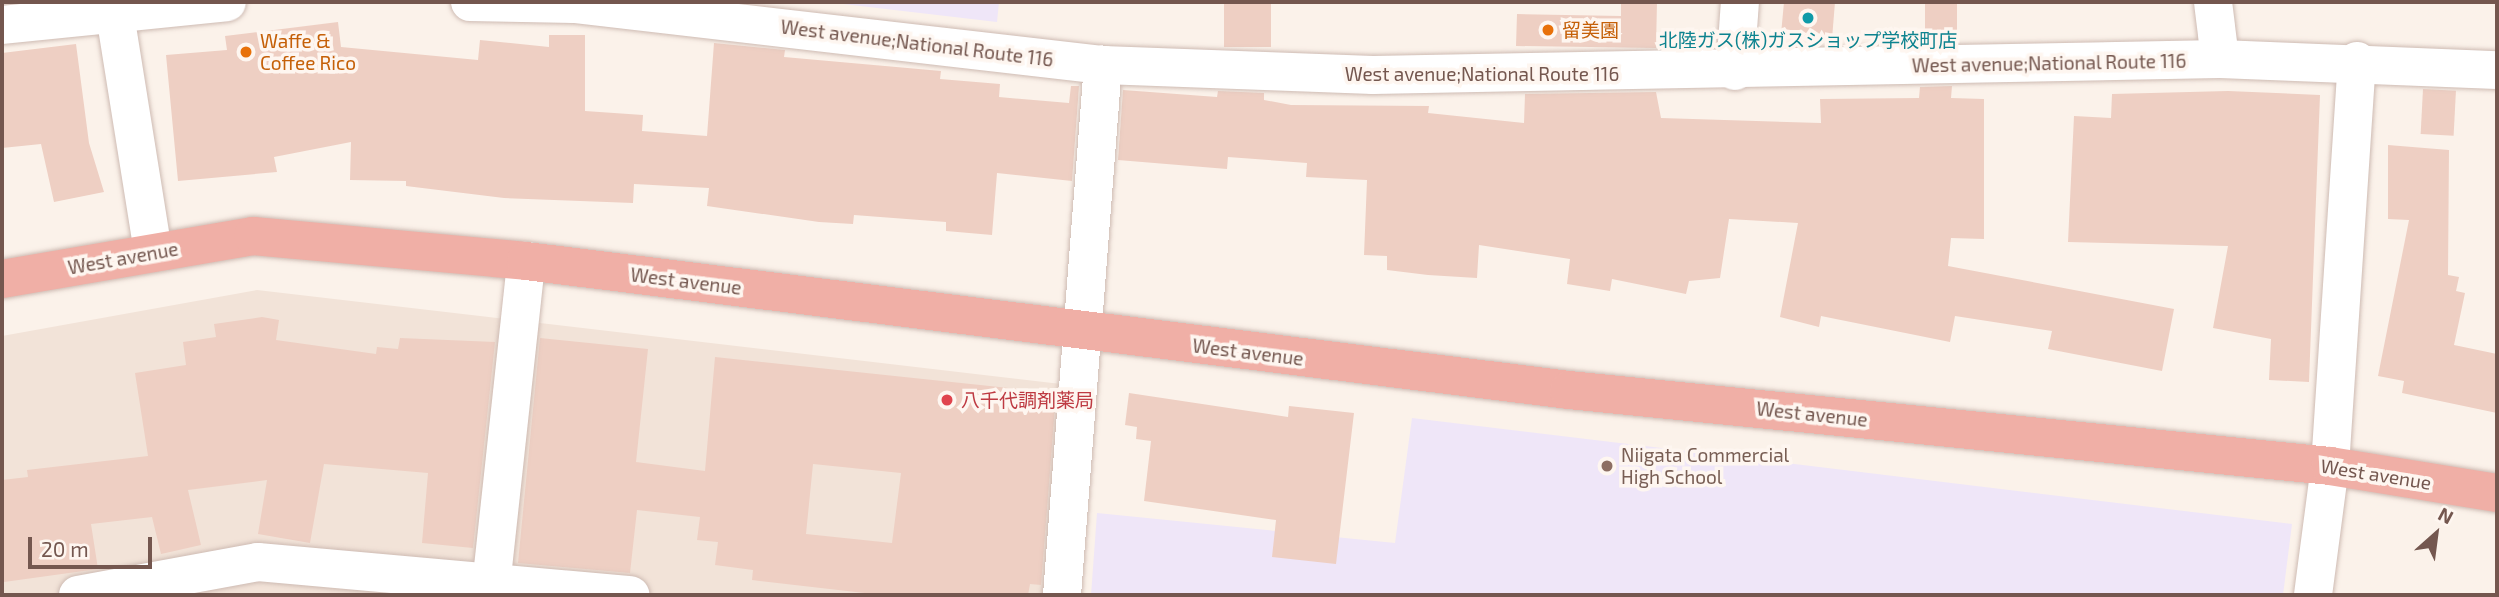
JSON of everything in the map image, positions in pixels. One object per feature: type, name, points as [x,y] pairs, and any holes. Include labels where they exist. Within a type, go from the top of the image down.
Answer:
[{"type":"highway","name":"West avenue","points":[[2,279],[253,236],[526,261],[1080,332],[1569,390],[2330,466],[2497,493]]},
{"type":"street","points":[[2,25],[114,6],[227,2]]},
{"type":"street","name":"West avenue;National Route 116","points":[[470,2],[575,4],[1103,65],[1373,75],[1735,71],[2220,59],[2357,61],[2497,70]]},
{"type":"street","points":[[1735,71],[1740,2]]},
{"type":"street","points":[[2213,2],[2220,59]]},
{"type":"street","points":[[114,6],[153,252]]},
{"type":"street","points":[[2313,595],[2330,466],[2357,61]]},
{"type":"street","points":[[1062,595],[1080,332],[1103,65]]},
{"type":"street","points":[[491,590],[526,261]]},
{"type":"street","points":[[78,595],[258,562],[491,590],[631,595]]},
{"type":"shaded area","points":[[826,2],[999,2],[997,22]]},
{"type":"shaded area","points":[[257,290],[1078,386],[1060,595],[2,595],[2,336]]},
{"type":"shaded area","name":"Niigata Commercial High School","points":[[1412,418],[2292,524],[2283,595],[1091,595],[1097,513],[1395,543]]},
{"type":"building","points":[[1224,2],[1271,2],[1271,47],[1224,47]]},
{"type":"building","points":[[1621,2],[1657,2],[1656,48],[1516,46],[1517,14],[1621,16]]},
{"type":"building","name":"北陸ガス(株)ガスショップ学校町店","points":[[1784,2],[1835,2],[1832,39],[1781,34]]},
{"type":"building","points":[[1925,2],[1957,2],[1957,43],[1925,43]]},
{"type":"building","points":[[338,22],[341,47],[478,60],[480,40],[549,47],[549,35],[585,35],[585,111],[643,115],[642,131],[707,136],[714,43],[785,50],[784,57],[941,71],[940,79],[1000,84],[999,97],[1069,103],[1071,86],[1079,86],[1072,181],[997,173],[992,235],[946,231],[946,222],[854,215],[853,224],[819,222],[707,206],[709,188],[634,184],[633,203],[504,198],[406,186],[406,181],[350,180],[351,142],[274,157],[277,172],[178,181],[166,55],[227,50],[225,36]]},
{"type":"building","points":[[76,44],[89,143],[104,192],[54,202],[41,144],[2,148],[2,53]]},
{"type":"building","points":[[1952,86],[1951,98],[1984,99],[1984,239],[1951,238],[1948,266],[2174,309],[2162,371],[2048,349],[2052,331],[1955,316],[1950,342],[1821,316],[1819,327],[1780,317],[1798,223],[1729,219],[1720,278],[1689,281],[1686,294],[1612,279],[1610,291],[1567,284],[1570,259],[1479,245],[1477,278],[1428,275],[1387,270],[1387,256],[1364,255],[1367,180],[1306,177],[1307,163],[1228,157],[1227,169],[1118,160],[1123,90],[1217,97],[1218,91],[1264,93],[1264,100],[1291,105],[1429,106],[1428,113],[1524,123],[1525,94],[1656,92],[1661,118],[1821,123],[1820,99],[1919,98],[1920,87]]},
{"type":"building","points":[[2423,89],[2456,91],[2454,136],[2421,134]]},
{"type":"building","points":[[2228,91],[2320,95],[2309,382],[2269,380],[2271,339],[2213,328],[2228,246],[2068,242],[2074,116],[2111,118],[2112,94]]},
{"type":"building","points":[[2388,145],[2449,150],[2448,275],[2459,277],[2456,291],[2465,293],[2454,345],[2497,354],[2497,413],[2402,393],[2404,381],[2378,376],[2409,220],[2388,219]]},
{"type":"building","points":[[262,317],[279,320],[276,340],[376,354],[377,347],[398,349],[400,338],[495,342],[473,548],[422,543],[428,473],[324,464],[310,543],[258,534],[267,480],[188,490],[201,545],[161,554],[152,517],[91,524],[98,569],[4,582],[2,480],[28,477],[27,470],[148,456],[135,373],[186,365],[183,342],[216,337],[214,324]]},
{"type":"building","points":[[540,338],[648,349],[636,462],[705,471],[715,357],[1056,393],[1041,585],[1030,584],[1028,595],[882,595],[752,580],[753,570],[715,565],[718,542],[697,540],[700,517],[637,510],[630,573],[518,563]],"holes":[[[813,464],[901,473],[892,543],[806,534]]]},
{"type":"building","points":[[1129,393],[1288,417],[1289,406],[1354,413],[1336,564],[1272,557],[1276,520],[1144,501],[1151,441],[1136,439],[1137,427],[1125,425]]},
{"type":"place","name":"北陸ガス(株)ガスショップ学校町店","points":[[1808,18]]},
{"type":"place","name":"留美園","points":[[1548,30]]},
{"type":"place","name":"Waffe & Coffee Rico","points":[[246,52]]},
{"type":"place","name":"八千代調剤薬局","points":[[947,400]]},
{"type":"place","name":"Niigata Commercial High School","points":[[1607,466]]}]
